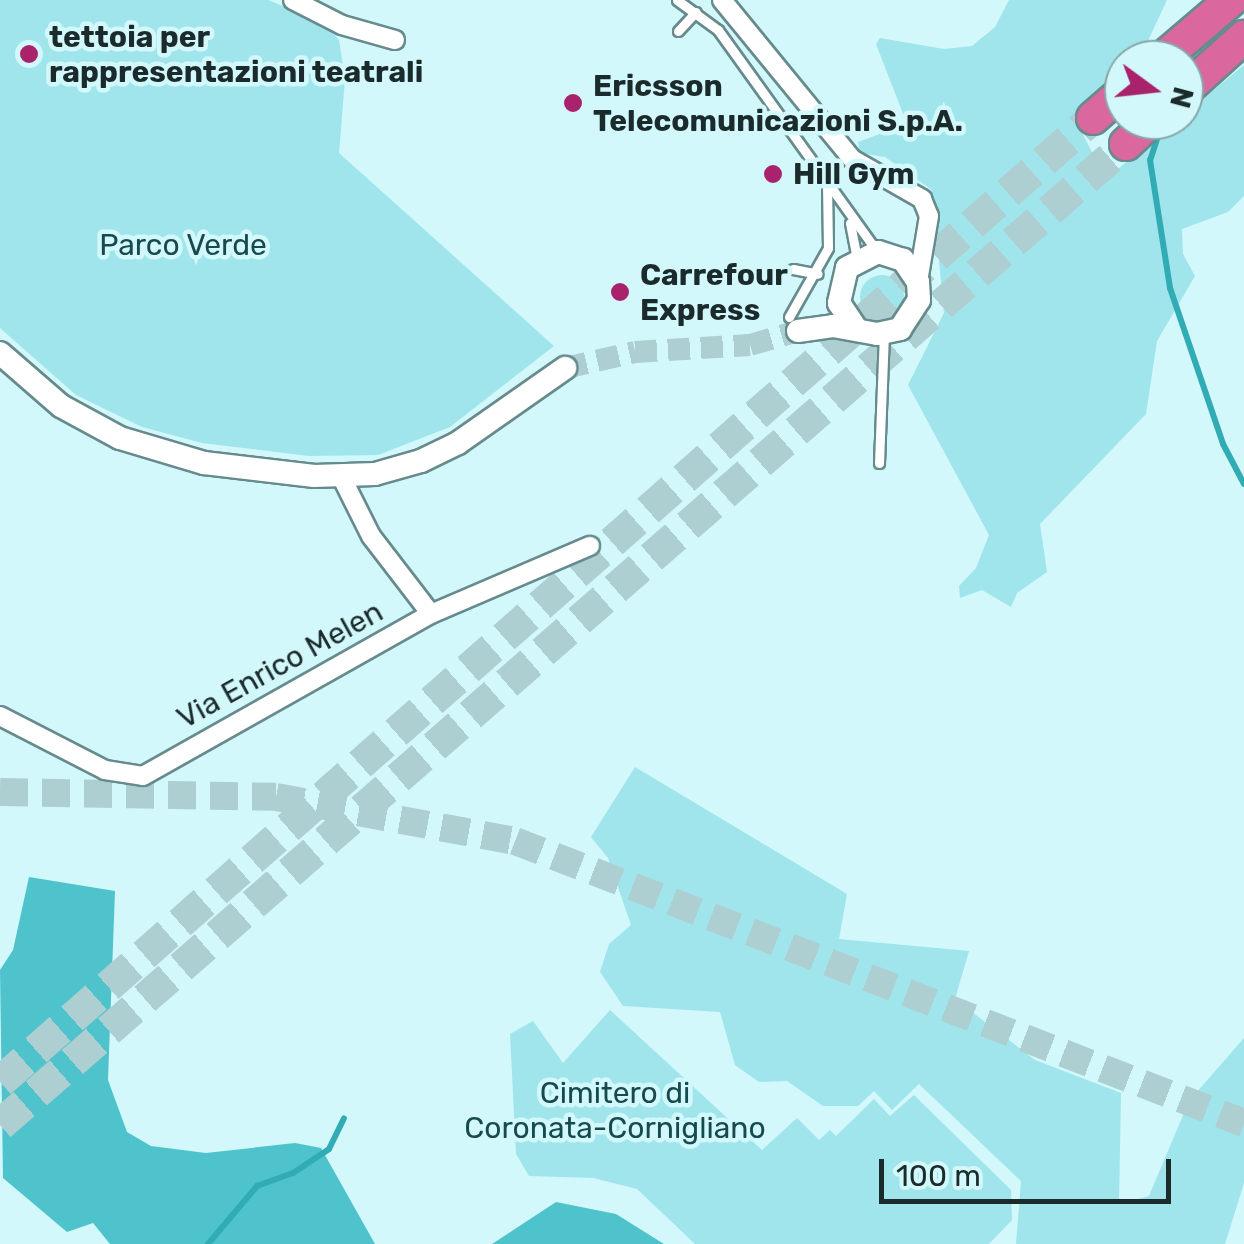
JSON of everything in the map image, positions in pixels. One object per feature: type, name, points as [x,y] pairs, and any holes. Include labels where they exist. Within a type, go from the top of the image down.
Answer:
[{"type":"highway","points":[[1184,40],[1231,0]]},
{"type":"highway","points":[[1204,73],[1244,37]]},
{"type":"highway","points":[[1092,118],[1104,108]]},
{"type":"highway","points":[[1126,144],[1130,140]]},
{"type":"street","points":[[293,0],[342,25],[395,40]]},
{"type":"street","points":[[722,0],[852,159],[922,199],[927,226],[918,282],[912,316],[884,334],[854,327],[798,331],[838,296],[842,276],[868,255],[904,260],[918,282]]},
{"type":"street","points":[[904,260],[927,226]]},
{"type":"street","points":[[838,296],[854,327]]},
{"type":"street","points":[[0,353],[72,413],[150,450],[236,468],[341,476],[375,474],[434,456],[565,368]]},
{"type":"street","points":[[341,476],[370,536],[431,614]]},
{"type":"street","name":"Via Enrico Melen","points":[[0,716],[105,770],[143,776],[431,614],[590,546]]},
{"type":"lane","points":[[677,0],[718,30],[826,179],[868,255]]},
{"type":"lane","points":[[678,31],[696,12]]},
{"type":"lane","points":[[789,316],[818,274],[831,239],[826,179]]},
{"type":"lane","points":[[848,216],[868,255]]},
{"type":"lane","points":[[793,269],[818,274]]},
{"type":"lane","points":[[879,463],[884,334]]},
{"type":"green space","name":"Parco Verde","points":[[0,0],[268,0],[324,23],[339,40],[345,79],[339,153],[554,346],[450,427],[378,455],[309,456],[202,443],[142,427],[76,395],[0,328]]},
{"type":"green space","points":[[1009,0],[1167,0],[1148,40],[1104,40],[1104,90],[1079,127],[1093,154],[1119,168],[1153,140],[1204,140],[1204,98],[1244,65],[1244,196],[1228,212],[1182,229],[1183,254],[1195,276],[1157,341],[1146,414],[1040,524],[1047,572],[1017,593],[1011,607],[982,590],[960,598],[959,586],[976,568],[989,535],[908,385],[944,313],[932,190],[885,157],[860,153],[858,142],[907,124],[876,44],[880,38],[944,49],[972,46],[995,27]]},
{"type":"green space","points":[[882,275],[897,282],[904,297],[897,312],[882,319],[867,312],[860,297],[867,282]]},
{"type":"green space","points":[[635,767],[847,894],[839,939],[969,951],[955,999],[1035,1060],[1121,1093],[1119,1204],[1149,1196],[1189,1101],[1244,1038],[1244,1183],[1225,1244],[1016,1244],[1021,1181],[919,1084],[892,1110],[874,1091],[858,1106],[823,1106],[787,1081],[759,1082],[735,1065],[720,1012],[623,1006],[600,972],[609,944],[631,925],[608,858],[591,837]]},
{"type":"green space","name":"Cimitero di Coronata-Cornigliano","points":[[610,1010],[762,1150],[797,1118],[819,1140],[830,1130],[836,1136],[874,1099],[890,1116],[914,1095],[1011,1190],[1012,1220],[989,1244],[695,1244],[637,1189],[593,1178],[529,1176],[516,1154],[510,1034],[533,1021],[563,1063]]},
{"type":"shaded area","points":[[29,877],[115,891],[108,1080],[127,1132],[151,1146],[206,1153],[295,1143],[321,1148],[375,1244],[110,1244],[93,1223],[67,1232],[3,1178],[0,970],[13,950]]},
{"type":"shaded area","points":[[556,1202],[616,1214],[664,1244],[492,1244]]},
{"type":"waterway","points":[[1157,140],[1150,160],[1170,288],[1223,444],[1244,484]]},
{"type":"waterway","points":[[208,1244],[257,1186],[293,1173],[329,1149],[344,1118]]},
{"type":"tunnel","points":[[0,1082],[1093,118]]},
{"type":"tunnel","points":[[0,1125],[1126,144]]},
{"type":"tunnel","points":[[565,368],[635,352],[750,345],[798,331]]},
{"type":"tunnel","points":[[0,792],[276,797],[515,841],[1244,1123]]},
{"type":"place","name":"tettoia per rappresentazioni teatrali","points":[[29,54]]},
{"type":"place","name":"Ericsson Telecomunicazioni S.p.A.","points":[[573,103]]},
{"type":"place","name":"Hill Gym","points":[[773,174]]},
{"type":"place","name":"Carrefour Express","points":[[620,292]]}]
